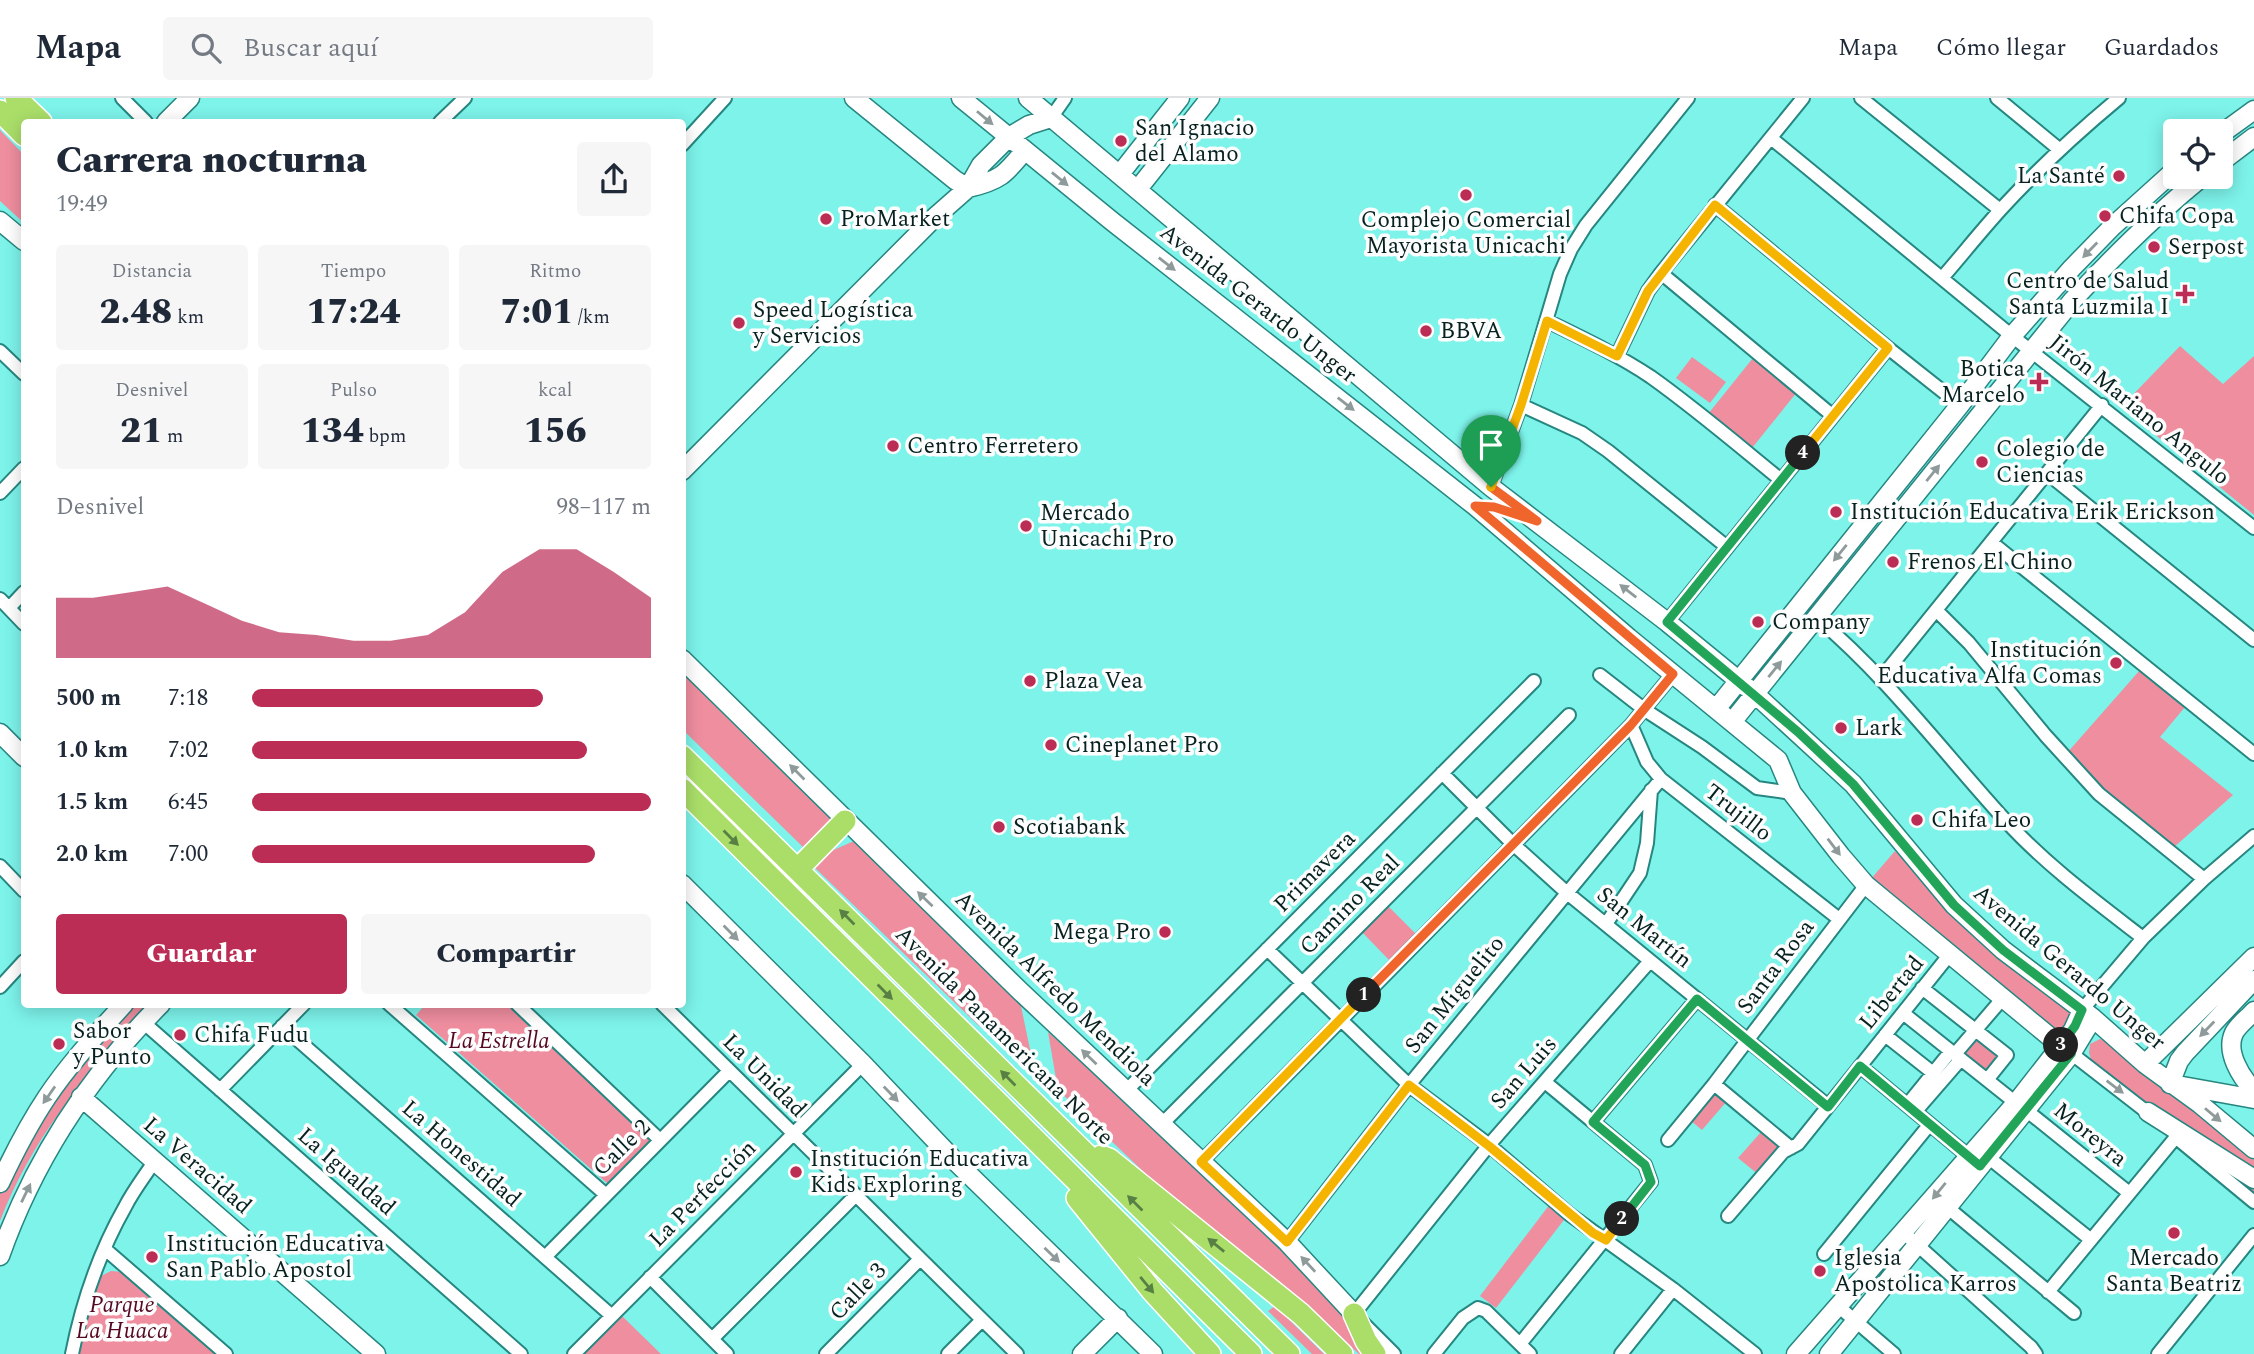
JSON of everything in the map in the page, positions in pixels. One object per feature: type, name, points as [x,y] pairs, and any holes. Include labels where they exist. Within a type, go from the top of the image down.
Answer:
[{"type":"highway","points":[[16,98],[38,119]]},
{"type":"highway","points":[[0,111],[21,132]]},
{"type":"highway","name":"Avenida Panamericana Norte","points":[[686,760],[1289,1354]]},
{"type":"highway","points":[[686,793],[1251,1354]]},
{"type":"highway","points":[[798,869],[845,821]]},
{"type":"highway","points":[[1074,1143],[1109,1159],[1301,1314],[1342,1354]]},
{"type":"highway","points":[[1046,1153],[1080,1203],[1153,1292],[1210,1354]]},
{"type":"highway","points":[[1354,1314],[1375,1354]]},
{"type":"main road","points":[[169,119],[190,98]]},
{"type":"main road","points":[[854,98],[968,188],[1000,178],[1025,150]]},
{"type":"main road","name":"Avenida Gerardo Unger","points":[[961,98],[1006,140],[1025,150],[1475,506],[1494,507],[1537,521]]},
{"type":"main road","name":"Avenida Gerardo Unger","points":[[1028,98],[1491,487],[1667,622],[1755,694],[1853,784],[1954,905],[2003,950],[2254,1149]]},
{"type":"main road","points":[[1138,190],[1210,98]]},
{"type":"main road","points":[[1120,174],[1176,104],[1189,124]]},
{"type":"main road","points":[[2233,125],[2254,110]]},
{"type":"main road","points":[[686,467],[935,217],[968,188],[981,165],[1006,140],[1029,125],[1051,118]]},
{"type":"main road","points":[[2233,153],[2254,137]]},
{"type":"main road","points":[[1716,709],[1960,405],[2012,336],[2072,268],[2163,181]]},
{"type":"main road","points":[[1732,722],[2031,351],[2109,261],[2188,189]]},
{"type":"main road","points":[[0,221],[21,238]]},
{"type":"main road","points":[[1475,506],[1778,760],[1792,793],[1866,885],[2066,1050]]},
{"type":"main road","name":"Avenida Alfredo Mendiola","points":[[686,663],[1125,1092],[1287,1242],[1354,1314]]},
{"type":"main road","points":[[0,733],[21,754]]},
{"type":"main road","points":[[686,888],[952,1158],[1118,1318],[1141,1350]]},
{"type":"main road","points":[[2145,1064],[2254,957]]},
{"type":"main road","points":[[2194,1016],[2254,981]]},
{"type":"main road","points":[[2170,1084],[2185,1053],[2254,981]]},
{"type":"main road","points":[[0,1183],[22,1137],[48,1096],[81,1052],[120,1008]]},
{"type":"main road","points":[[0,1256],[35,1173],[81,1097],[157,1008]]},
{"type":"main road","points":[[2254,1012],[2235,1030],[2231,1043],[2239,1069],[2254,1091]]},
{"type":"main road","points":[[1829,1354],[1857,1322],[1910,1238],[1979,1160],[2066,1050],[2087,1014]]},
{"type":"main road","name":"Avenida Gerardo Unger","points":[[2170,1084],[2254,1099]]},
{"type":"main road","name":"La Veracidad","points":[[81,1097],[376,1354]]},
{"type":"main road","points":[[2148,1112],[2254,1179]]},
{"type":"main road","points":[[1796,1354],[1838,1306],[1947,1207],[1979,1160]]},
{"type":"main road","points":[[1082,1354],[1118,1318]]},
{"type":"street","points":[[122,98],[143,119]]},
{"type":"street","points":[[443,119],[465,98]]},
{"type":"street","points":[[686,141],[725,98]]},
{"type":"street","points":[[1051,118],[1065,98]]},
{"type":"street","points":[[1491,487],[1521,405],[1560,274],[1578,237],[1688,98]]},
{"type":"street","points":[[1617,356],[1648,291],[1803,98]]},
{"type":"street","points":[[1861,98],[2000,210]]},
{"type":"street","points":[[1997,98],[2060,150]]},
{"type":"street","points":[[1942,278],[2000,210],[2060,150],[2119,98]]},
{"type":"street","name":"Jirón Mariano Angulo","points":[[1772,138],[2012,336],[2254,528]]},
{"type":"street","points":[[1715,205],[1960,405]]},
{"type":"street","points":[[1661,273],[1833,416]]},
{"type":"street","points":[[1547,321],[1617,356],[1649,376],[1781,480]]},
{"type":"street","points":[[1667,622],[1888,348]]},
{"type":"street","points":[[3,358],[21,372]]},
{"type":"street","points":[[1521,405],[1582,433],[1727,547]]},
{"type":"street","points":[[1881,678],[2102,405]]},
{"type":"street","points":[[0,492],[21,471]]},
{"type":"street","points":[[2047,473],[2254,640]]},
{"type":"street","points":[[1991,542],[2254,754]]},
{"type":"street","points":[[21,594],[4,603],[21,621]]},
{"type":"street","points":[[1936,610],[1969,643],[2046,736],[2099,794],[2204,879]]},
{"type":"street","points":[[1817,618],[1881,678],[2007,822],[2059,873],[2143,938]]},
{"type":"street","points":[[1201,1162],[1631,725],[1673,674]]},
{"type":"street","points":[[1600,675],[1645,710],[1702,747],[1757,788],[1792,793]]},
{"type":"street","name":"Primavera","points":[[1125,1092],[1534,681]]},
{"type":"street","name":"Camino Real","points":[[1161,1125],[1569,715]]},
{"type":"street","name":"Trujillo","points":[[1631,725],[1647,762],[1661,779],[1839,919]]},
{"type":"street","name":"San Martín","points":[[1443,773],[1513,844],[1566,892],[1828,1107]]},
{"type":"street","name":"San Miguelito","points":[[1287,1242],[1409,1085],[1661,779]]},
{"type":"street","points":[[1606,924],[1640,873],[1647,843],[1651,790]]},
{"type":"street","points":[[2087,1014],[2143,938],[2254,835]]},
{"type":"street","points":[[0,866],[21,888]]},
{"type":"street","name":"Santa Rosa","points":[[1668,1140],[1866,885]]},
{"type":"street","points":[[1267,949],[1409,1085],[1489,1146],[1569,1214],[1674,1289],[1755,1354]]},
{"type":"street","name":"Libertad","points":[[1728,1216],[1783,1152],[1798,1144],[1950,954]]},
{"type":"street","name":"San Luis","points":[[1354,1314],[1489,1146],[1650,961]]},
{"type":"street","points":[[0,987],[21,964]]},
{"type":"street","points":[[1922,989],[2007,1055],[1987,1080]]},
{"type":"street","points":[[1911,1109],[2003,998]]},
{"type":"street","points":[[1593,1122],[1697,999]]},
{"type":"street","points":[[220,1090],[300,1008]]},
{"type":"street","points":[[394,1008],[605,1194]]},
{"type":"street","points":[[521,1008],[660,1140]]},
{"type":"street","name":"La Unidad","points":[[666,1008],[1017,1354]]},
{"type":"street","name":"Moreyra","points":[[1903,1013],[2128,1192]]},
{"type":"street","name":"La Igualdad","points":[[143,1022],[521,1354]]},
{"type":"street","name":"La Honestidad","points":[[282,1026],[611,1316]]},
{"type":"street","points":[[1885,1035],[1933,1073]]},
{"type":"street","points":[[2066,1050],[2148,1112],[2254,1202]]},
{"type":"street","points":[[1911,1109],[1933,1073],[1956,1055]]},
{"type":"street","name":"La Perfección","points":[[573,1354],[863,1065]]},
{"type":"street","points":[[1860,1066],[1930,1124],[2090,1239]]},
{"type":"street","name":"Calle 2","points":[[546,1256],[729,1071]]},
{"type":"street","points":[[1520,1344],[1651,1182],[1645,1165],[1545,1082]]},
{"type":"street","points":[[1714,1084],[1791,1148]]},
{"type":"street","points":[[1824,1254],[1930,1124]]},
{"type":"street","points":[[2048,1292],[2176,1137]]},
{"type":"street","points":[[72,1354],[89,1285],[124,1207],[154,1162]]},
{"type":"street","points":[[712,1339],[856,1195]]},
{"type":"street","points":[[1947,1207],[2074,1314]]},
{"type":"street","points":[[2158,1354],[2254,1235]]},
{"type":"street","points":[[1910,1238],[2036,1354]]},
{"type":"street","points":[[105,1249],[226,1354]]},
{"type":"street","name":"Calle 3","points":[[826,1354],[920,1259]]},
{"type":"street","points":[[650,1276],[727,1354]]},
{"type":"street","points":[[1621,1354],[1674,1289]]},
{"type":"street","points":[[1838,1306],[1894,1354]]},
{"type":"street","points":[[1434,1354],[1463,1318],[1478,1308],[1486,1311],[1530,1354]]},
{"type":"street","name":"Avenida Alfredo Mendiola","points":[[1354,1314],[1394,1354]]},
{"type":"street","points":[[948,1354],[982,1320]]},
{"type":"green space","points":[[0,130],[21,152],[21,220],[0,201]]},
{"type":"green space","points":[[2180,346],[2223,384],[2254,356],[2254,515],[2121,407]]},
{"type":"green space","points":[[1692,357],[1726,382],[1710,403],[1676,378]]},
{"type":"green space","points":[[1753,358],[1797,392],[1752,448],[1708,414]]},
{"type":"green space","points":[[2140,670],[2185,707],[2160,737],[2233,795],[2173,848],[2102,792],[2067,753]]},
{"type":"green space","points":[[686,674],[834,820],[804,848],[686,733]]},
{"type":"green space","points":[[854,841],[1021,1006],[1033,1064],[978,1025],[813,866],[829,852]]},
{"type":"green space","points":[[1895,851],[1977,938],[2074,1015],[2073,1030],[2058,1034],[1870,880]]},
{"type":"green space","points":[[1386,904],[1418,936],[1391,962],[1360,930]]},
{"type":"green space","points":[[129,1008],[147,1008],[105,1054],[64,1105],[13,1190],[0,1221],[0,1192],[52,1098]]},
{"type":"green space","name":"La Estrella","points":[[422,1008],[515,1008],[651,1141],[608,1184],[416,1015]]},
{"type":"green space","points":[[1048,1032],[1217,1185],[1333,1300],[1372,1354],[1359,1354],[1311,1310],[1172,1199],[1058,1090]]},
{"type":"green space","points":[[1978,1033],[2007,1055],[1989,1078],[1960,1055]]},
{"type":"green space","points":[[2100,1039],[2110,1042],[2254,1160],[2254,1194],[2092,1062],[2090,1044]]},
{"type":"green space","points":[[1714,1091],[1727,1101],[1702,1130],[1690,1120]]},
{"type":"green space","points":[[1762,1131],[1783,1148],[1759,1175],[1738,1158]]},
{"type":"green space","points":[[1550,1204],[1567,1216],[1496,1308],[1480,1296]]},
{"type":"green space","name":"Parque La Huaca","points":[[111,1271],[125,1272],[219,1354],[77,1354],[92,1286],[99,1277]]},
{"type":"green space","points":[[1275,1306],[1324,1354],[1312,1354],[1268,1311]]},
{"type":"green space","points":[[621,1315],[661,1354],[582,1354]]},
{"type":"place","name":"San Ignacio del Alamo","points":[[1121,141]]},
{"type":"place","name":"La Santé","points":[[2119,176]]},
{"type":"place","name":"Complejo Comercial Mayorista Unicachi","points":[[1466,195]]},
{"type":"place","name":"Chifa Copa","points":[[2105,216]]},
{"type":"place","name":"ProMarket","points":[[826,219]]},
{"type":"place","name":"Serpost","points":[[2154,247]]},
{"type":"place","name":"Centro de Salud Santa Luzmila I","points":[[2185,294]]},
{"type":"place","name":"Speed Logística y Servicios","points":[[739,323]]},
{"type":"place","name":"BBVA","points":[[1426,331]]},
{"type":"place","name":"Botica Marcelo","points":[[2039,382]]},
{"type":"place","name":"Centro Ferretero","points":[[893,446]]},
{"type":"place","name":"Colegio de Ciencias","points":[[1982,462]]},
{"type":"place","name":"Institución Educativa Erik Erickson","points":[[1836,512]]},
{"type":"place","name":"Mercado Unicachi Pro","points":[[1026,526]]},
{"type":"place","name":"Frenos El Chino","points":[[1893,562]]},
{"type":"place","name":"Company","points":[[1758,622]]},
{"type":"place","name":"Institución Educativa Alfa Comas","points":[[2116,663]]},
{"type":"place","name":"Plaza Vea","points":[[1030,681]]},
{"type":"place","name":"Lark","points":[[1841,728]]},
{"type":"place","name":"Cineplanet Pro","points":[[1051,745]]},
{"type":"place","name":"Chifa Leo","points":[[1917,820]]},
{"type":"place","name":"Scotiabank","points":[[999,827]]},
{"type":"place","name":"Mega Pro","points":[[1165,932]]},
{"type":"place","name":"Chifa Fudu","points":[[180,1035]]},
{"type":"place","name":"Sabor y Punto","points":[[59,1044]]},
{"type":"place","name":"Institución Educativa Kids Exploring","points":[[796,1172]]},
{"type":"place","name":"Mercado Santa Beatriz","points":[[2174,1233]]},
{"type":"place","name":"Institución Educativa San Pablo Apostol","points":[[152,1257]]},
{"type":"place","name":"Iglesia Apostolica Karros","points":[[1820,1271]]},
{"type":"route","points":[[1715,205],[1888,348],[1667,622],[1798,732],[1853,784],[1954,905],[2003,950],[2082,1010],[2061,1046],[2071,1054],[1980,1166],[1860,1066],[1828,1107],[1697,999],[1593,1122],[1645,1165],[1651,1182],[1606,1240],[1593,1233],[1489,1146],[1409,1085],[1287,1242],[1201,1162],[1631,725],[1673,674],[1475,506],[1494,507],[1537,521],[1491,487],[1521,405],[1547,321],[1617,356],[1648,291],[1715,205]]}]
